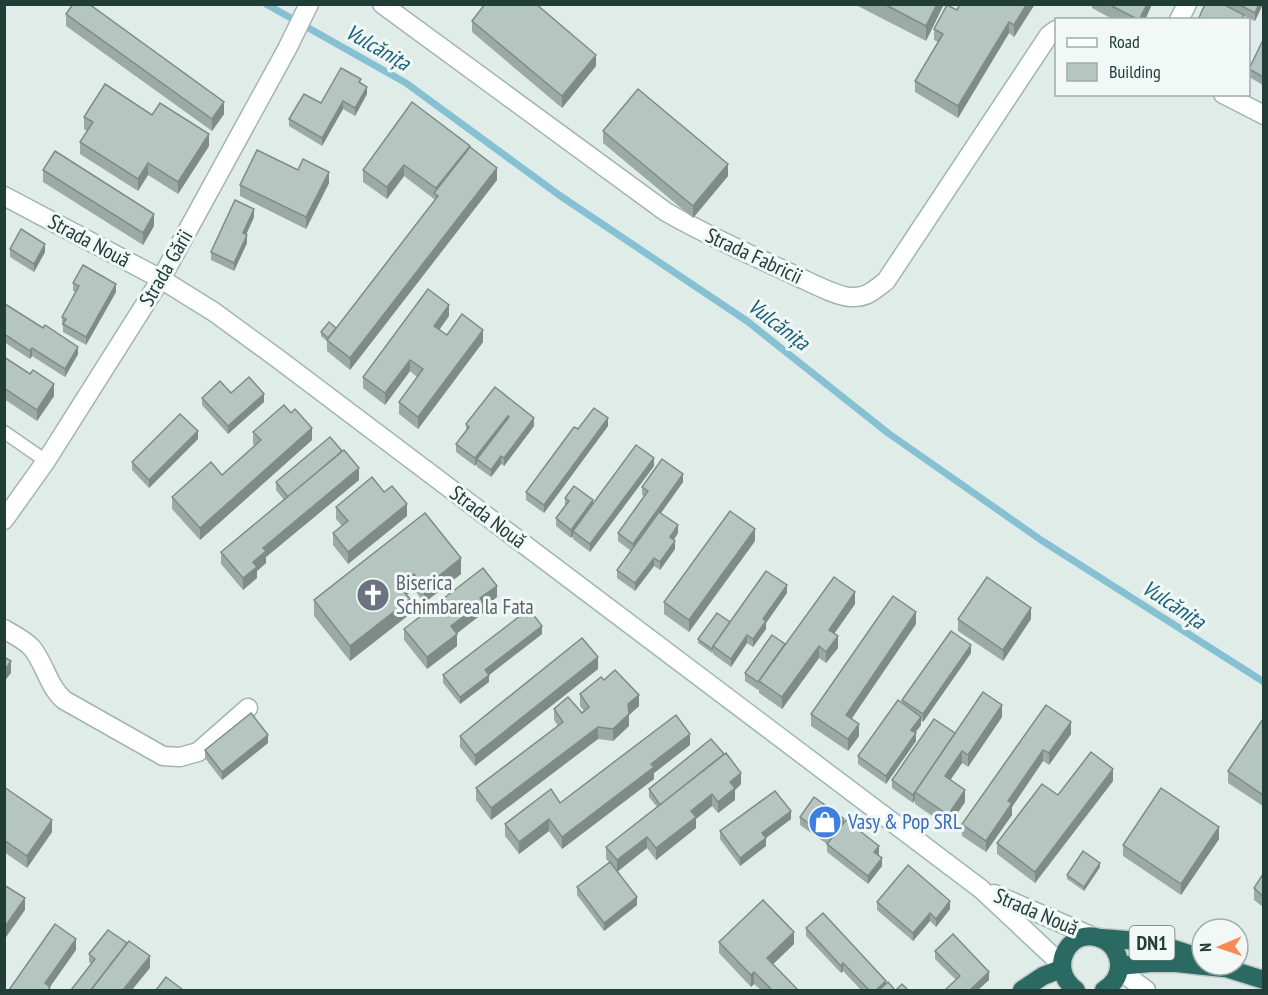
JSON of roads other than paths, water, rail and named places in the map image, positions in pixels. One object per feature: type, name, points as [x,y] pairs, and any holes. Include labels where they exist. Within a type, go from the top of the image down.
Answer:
[{"type":"highway","points":[[1076,990],[1066,982],[1061,966],[1063,955],[1074,941],[1082,937],[1095,937]]},
{"type":"highway","name":"DN1","points":[[1095,937],[1154,943],[1190,954]]},
{"type":"highway","name":"DN1","points":[[1095,937],[1108,942],[1118,957],[1119,968],[1116,979],[1104,990]]},
{"type":"highway","name":"DN1","points":[[1119,968],[1190,964]]},
{"type":"highway","points":[[1022,990],[1061,966]]},
{"type":"street","name":"Strada Fabricii","points":[[382,4],[666,212],[728,245],[822,288],[848,297],[867,296],[886,281],[1049,35],[1055,31]]},
{"type":"street","points":[[1180,18],[1187,4]]},
{"type":"street","name":"Strada Gării","points":[[4,520],[46,461],[161,279],[307,10]]},
{"type":"street","points":[[1228,96],[1263,115]]},
{"type":"street","name":"Strada Nouă","points":[[4,196],[161,279],[214,312],[981,889],[1061,966]]},
{"type":"street","points":[[4,629],[31,647],[48,680],[64,700],[163,756],[180,757],[198,752],[248,708]]},
{"type":"street","name":"Strada Nouă","points":[[981,889],[1095,937]]},
{"type":"street","points":[[1119,968],[1146,990]]},
{"type":"lane","points":[[4,432],[46,461]]},
{"type":"waterway","name":"Vulcănița","points":[[266,4],[406,83],[559,195],[747,321],[888,433],[1041,540],[1264,682]]},
{"type":"place","name":"Biserica Schimbarea la Fata","points":[[373,595]]},
{"type":"place","name":"Vasy & Pop SRL","points":[[825,822]]}]
